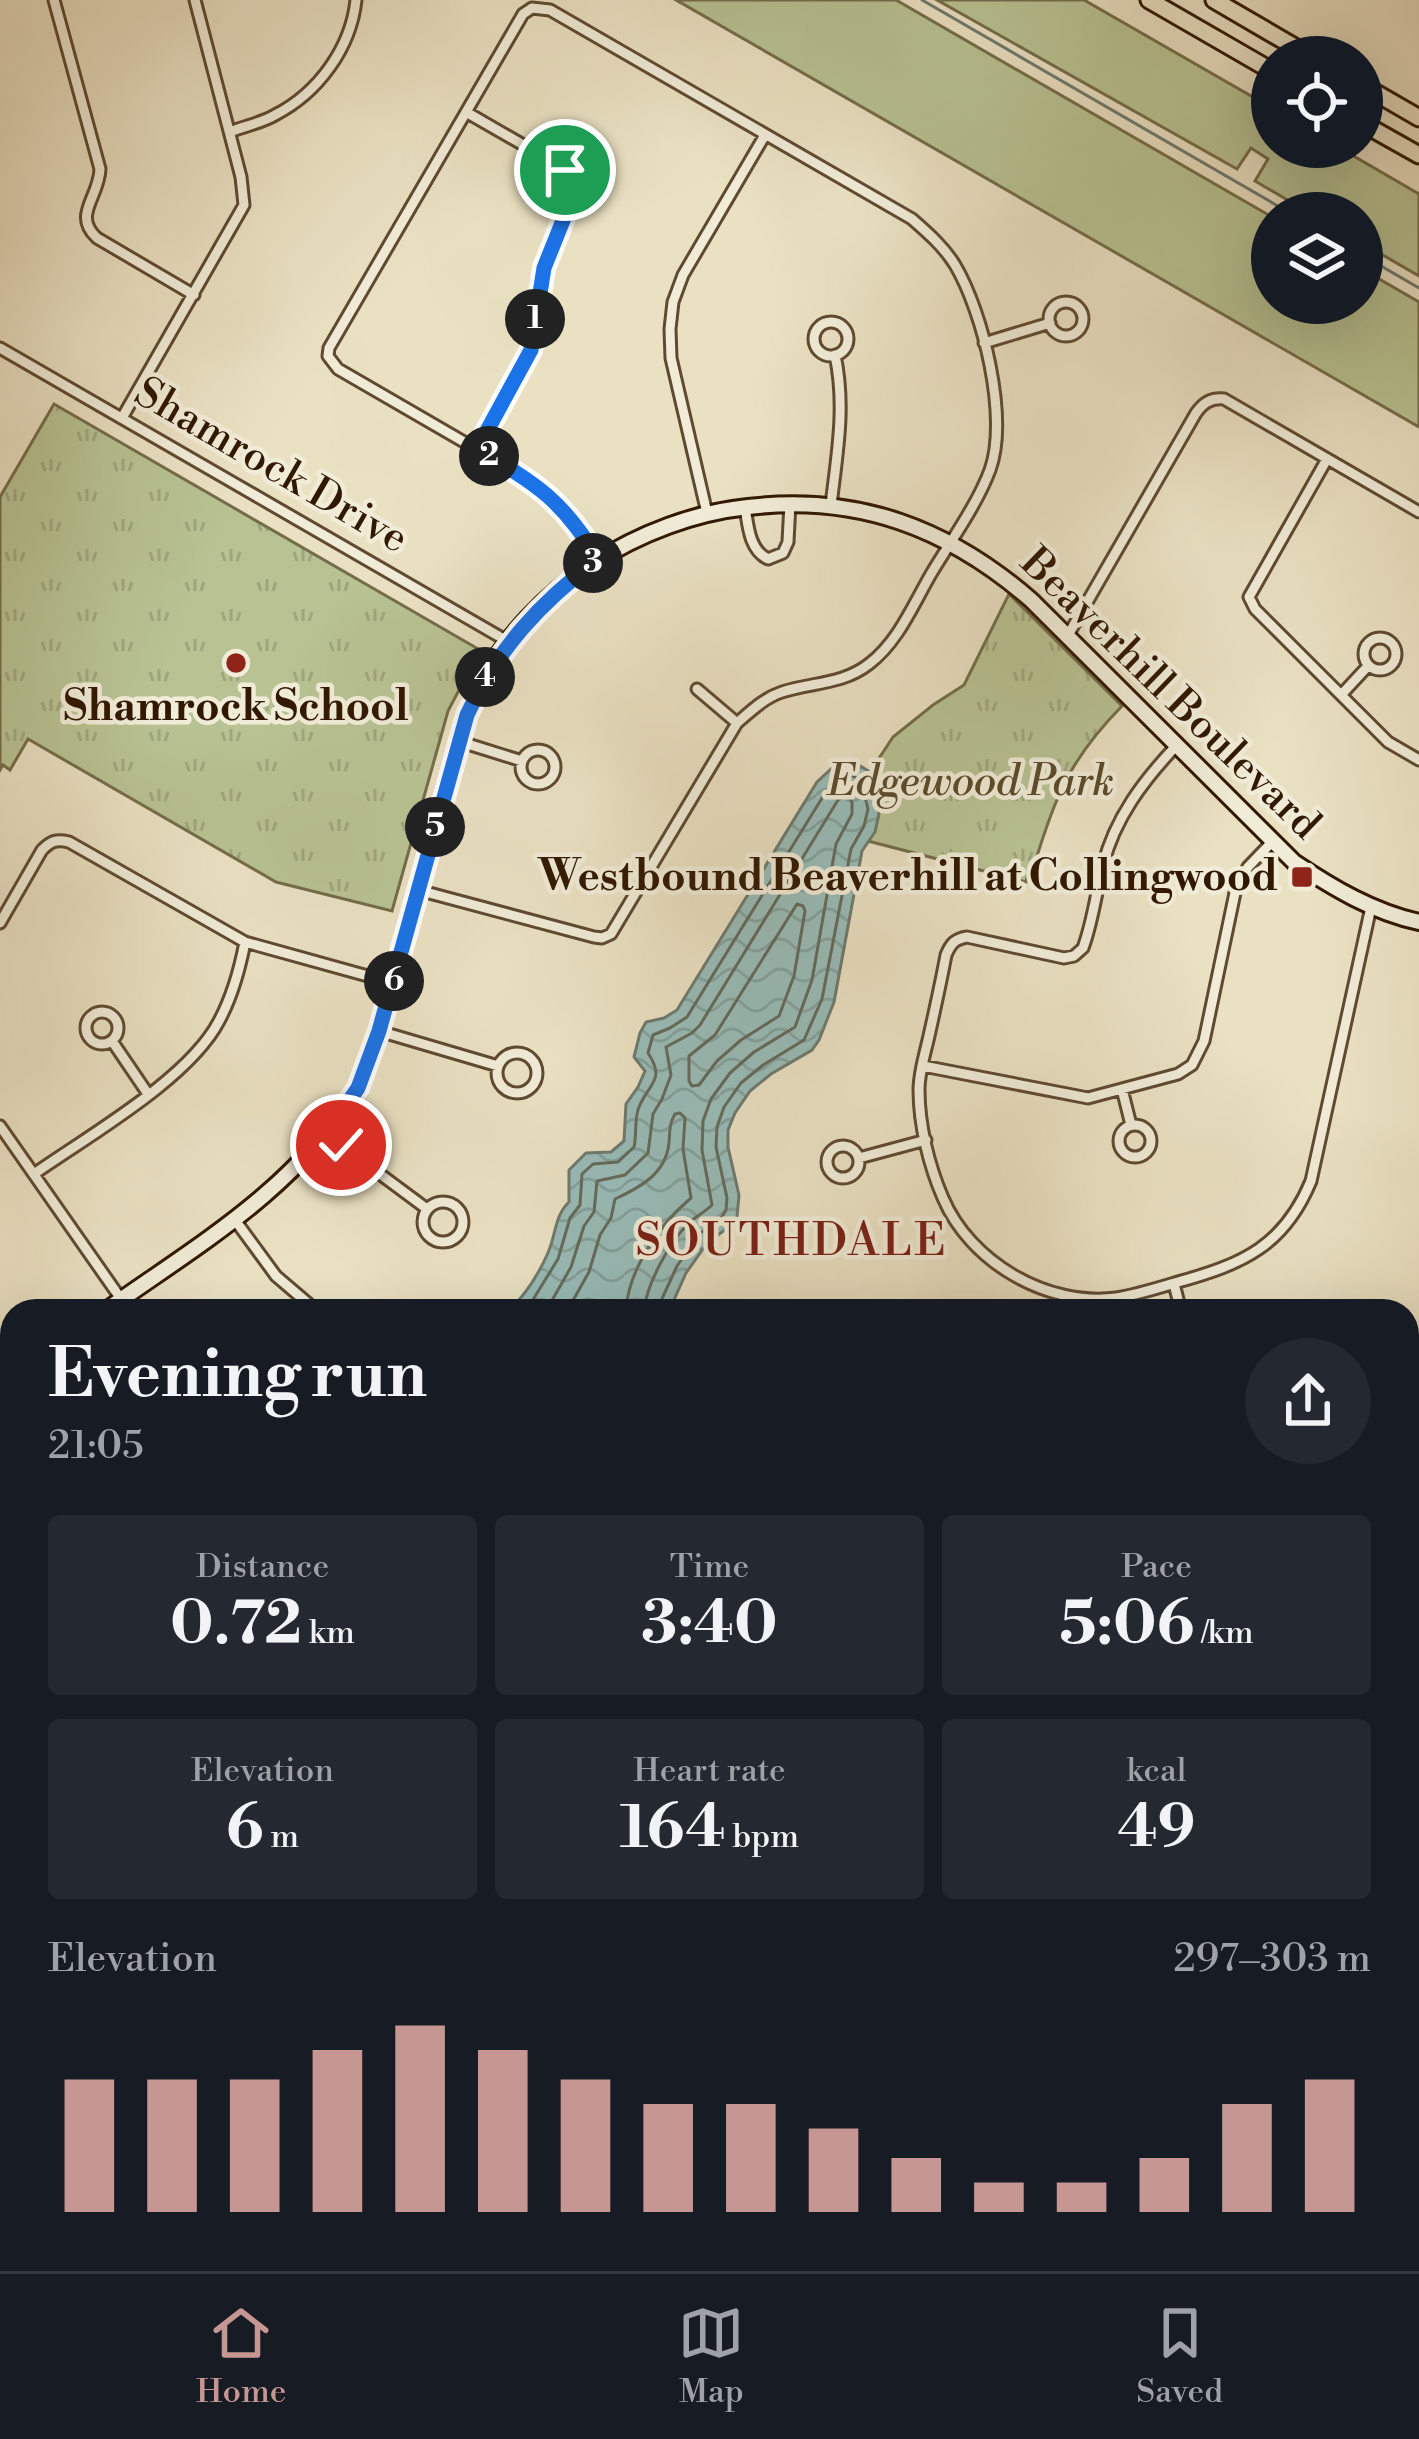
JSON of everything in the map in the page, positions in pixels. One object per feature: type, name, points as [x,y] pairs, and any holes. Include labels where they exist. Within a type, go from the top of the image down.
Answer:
[{"type":"main road","points":[[1149,0],[1251,59]]},
{"type":"main road","points":[[1214,0],[1276,36]]},
{"type":"main road","points":[[1383,98],[1419,118]]},
{"type":"main road","points":[[1383,135],[1419,155]]},
{"type":"street","points":[[54,0],[100,169],[85,214],[87,229],[194,295]]},
{"type":"street","points":[[122,418],[244,205],[196,2],[211,0]]},
{"type":"street","points":[[230,132],[274,116],[324,75],[343,47],[356,0]]},
{"type":"street","points":[[418,890],[594,937],[611,934],[737,723],[773,696],[846,678],[884,652],[990,470],[996,444],[997,418],[984,343],[964,282],[934,237],[912,219],[540,7],[523,14],[328,356],[338,369],[552,497],[598,559]]},
{"type":"street","points":[[466,112],[565,170],[574,193],[544,268],[531,350],[477,449]]},
{"type":"street","points":[[707,513],[671,358],[673,302],[683,274],[765,135]]},
{"type":"street","points":[[984,343],[1050,323]]},
{"type":"street","name":"Shamrock Drive","points":[[2,353],[509,642]]},
{"type":"street","points":[[831,505],[842,408],[835,355]]},
{"type":"street","points":[[1067,637],[1206,402],[1224,399],[1419,512]]},
{"type":"street","points":[[1327,459],[1249,597],[1255,609],[1388,742],[1419,760]]},
{"type":"street","points":[[745,507],[754,545],[768,559],[783,553],[788,542],[790,503]]},
{"type":"street","name":"Beaverhill Boulevard","points":[[121,1299],[283,1181],[326,1134],[358,1088],[393,983],[458,741],[482,681],[509,642],[536,610],[598,559],[660,528],[707,513],[790,503],[831,505],[900,520],[950,542],[1003,576],[1294,862],[1371,907],[1419,922]]},
{"type":"street","points":[[1340,695],[1368,666]]},
{"type":"street","points":[[697,688],[737,723]]},
{"type":"street","points":[[458,741],[522,761]]},
{"type":"street","points":[[1175,746],[1136,793],[1113,836],[1083,948],[1074,956],[1064,958],[967,938],[950,944],[920,1089],[926,1140],[942,1197],[956,1221],[990,1259],[1055,1293],[1114,1298],[1226,1268],[1262,1250],[1283,1230],[1311,1181],[1371,907]]},
{"type":"street","points":[[0,922],[42,850],[59,839],[245,942],[393,983]]},
{"type":"street","points":[[923,1066],[1088,1098],[1178,1074],[1200,1053],[1236,888],[1272,842]]},
{"type":"street","points":[[34,1174],[172,1077],[200,1048],[218,1023],[245,942]]},
{"type":"street","points":[[379,1031],[498,1066]]},
{"type":"street","points":[[112,1041],[148,1094]]},
{"type":"street","points":[[520,1053],[536,1066],[536,1079],[523,1092],[511,1092],[501,1084],[498,1066],[507,1056],[520,1053]]},
{"type":"street","points":[[1122,1089],[1131,1125]]},
{"type":"street","points":[[0,1126],[121,1299]]},
{"type":"street","points":[[326,1134],[427,1209]]},
{"type":"street","points":[[859,1158],[926,1140]]},
{"type":"street","points":[[441,1202],[456,1206],[464,1219],[460,1234],[446,1242],[431,1238],[423,1224],[427,1209],[441,1202]]},
{"type":"street","points":[[235,1220],[276,1276],[303,1299]]},
{"type":"street","points":[[1174,1284],[1178,1299]]},
{"type":"green space","points":[[676,0],[896,0],[1251,205],[1251,324],[1383,324],[1383,281],[1419,302],[1419,427]]},
{"type":"green space","points":[[937,0],[1084,0],[1251,96],[1251,148],[1237,169]]},
{"type":"green space","points":[[1263,168],[1374,168],[1419,194],[1419,276],[1383,255],[1383,192],[1274,192],[1255,181]]},
{"type":"green space","name":"Shamrock School","points":[[54,404],[480,650],[448,711],[392,911],[276,882],[28,739],[10,770],[3,765],[0,770],[0,497]]},
{"type":"green space","name":"Edgewood Park","points":[[1009,594],[1122,706],[1066,780],[1026,882],[868,841],[879,807],[870,772],[893,737],[964,685]]},
{"type":"water","points":[[857,764],[870,772],[879,795],[875,832],[862,851],[834,1002],[819,1040],[812,1050],[750,1091],[728,1130],[739,1195],[737,1217],[708,1242],[674,1299],[519,1299],[547,1255],[560,1214],[569,1202],[569,1170],[586,1153],[611,1152],[624,1141],[626,1104],[645,1071],[634,1057],[646,1022],[677,1010],[817,782],[832,768]]},
{"type":"waterway","points":[[922,0],[1254,192]]},
{"type":"waterway","points":[[1383,267],[1419,288]]},
{"type":"place","name":"Shamrock School","points":[[236,663]]},
{"type":"place","name":"Westbound Beaverhill at Collingwood","points":[[1302,877]]},
{"type":"district","name":"SOUTHDALE","points":[[792,1241]]},
{"type":"route","points":[[341,1145],[326,1134],[358,1088],[379,1031],[467,715],[482,681],[509,642],[536,610],[598,559],[552,497],[477,449],[531,350],[544,268],[574,193],[565,170]]}]
